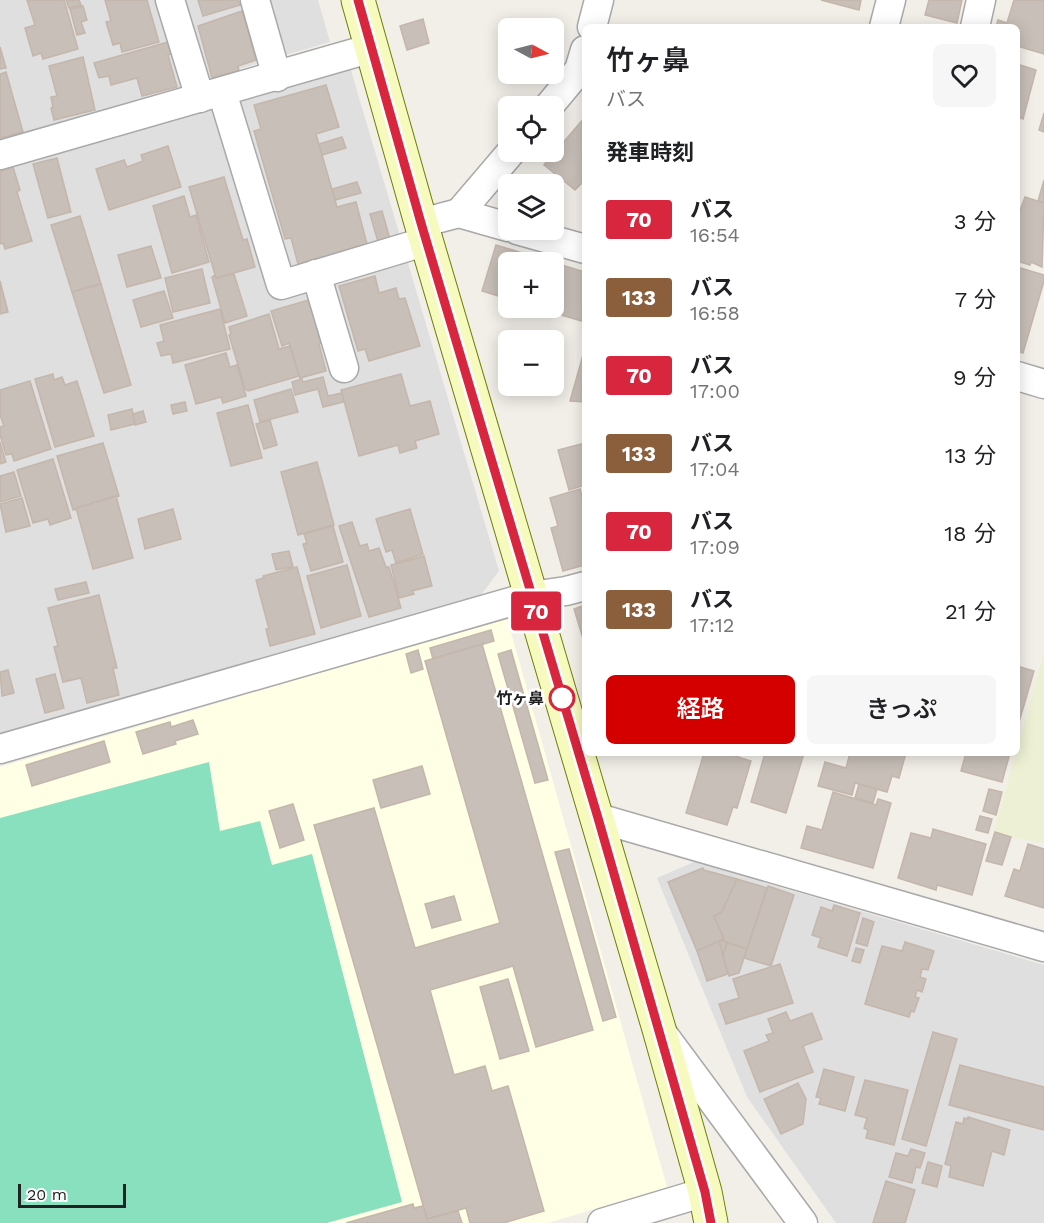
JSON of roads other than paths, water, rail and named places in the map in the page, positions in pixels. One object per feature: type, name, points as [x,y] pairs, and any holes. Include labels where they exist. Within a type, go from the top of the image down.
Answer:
[{"type":"main road","points":[[358,0],[424,232],[598,818],[708,1207]]},
{"type":"street","points":[[170,0],[211,95],[281,285],[316,274],[424,232],[459,213],[502,162]]},
{"type":"street","points":[[255,0],[277,77]]},
{"type":"street","points":[[593,24],[599,0]]},
{"type":"street","points":[[885,24],[891,0]]},
{"type":"street","points":[[976,24],[981,0]]},
{"type":"street","points":[[0,155],[372,48]]},
{"type":"street","points":[[557,96],[579,70],[582,60]]},
{"type":"street","points":[[459,213],[498,224]]},
{"type":"street","points":[[553,240],[582,248]]},
{"type":"street","points":[[316,274],[344,368]]},
{"type":"street","points":[[1020,377],[1044,384]]},
{"type":"street","points":[[0,749],[531,596],[582,587]]},
{"type":"street","points":[[598,818],[1044,947]]},
{"type":"street","points":[[659,1029],[803,1223]]},
{"type":"street","points":[[602,1223],[708,1207]]},
{"type":"place","name":"竹ヶ鼻","points":[[562,698]]}]
